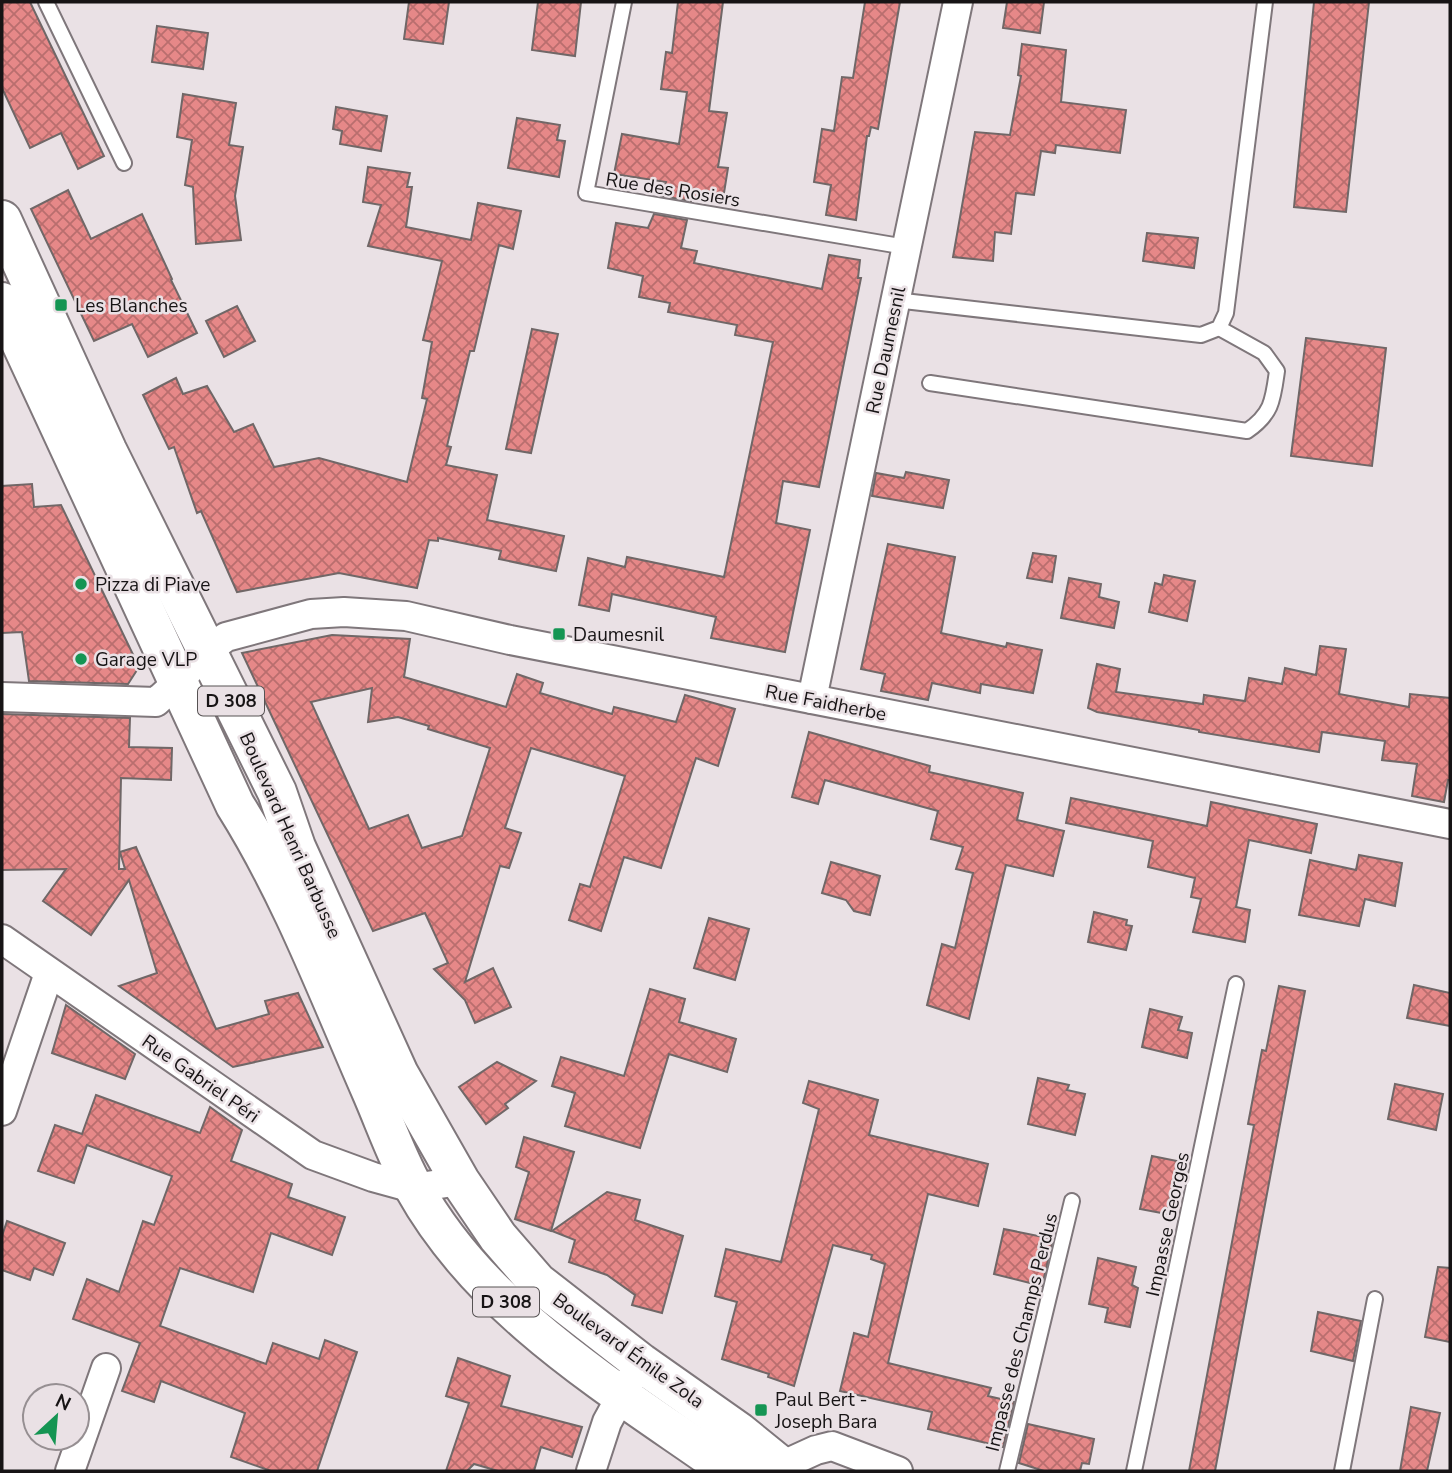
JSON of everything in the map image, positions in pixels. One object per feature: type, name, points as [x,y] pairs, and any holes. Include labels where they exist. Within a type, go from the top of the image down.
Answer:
[{"type":"main road","name":"Boulevard Henri Barbusse","points":[[2,220],[107,450],[277,792],[296,847],[399,1074],[460,1181]]},
{"type":"main road","name":"Boulevard Henri Barbusse","points":[[2,302],[235,805],[264,851],[297,921],[413,1188]]},
{"type":"main road","name":"Boulevard Émile Zola","points":[[460,1181],[498,1237],[537,1282],[642,1363],[739,1432],[784,1469]]},
{"type":"main road","name":"Boulevard Émile Zola","points":[[413,1188],[463,1260],[506,1303],[560,1350],[727,1469]]},
{"type":"street","name":"Rue Daumesnil","points":[[812,699],[958,2]]},
{"type":"street","name":"Rue Faidherbe","points":[[2,696],[156,702],[206,652],[226,637],[311,614],[344,612],[406,616],[510,639],[1450,824]]},
{"type":"street","name":"Rue Gabriel Péri","points":[[2,939],[313,1155],[413,1188]]},
{"type":"street","points":[[2,1111],[48,973]]},
{"type":"street","points":[[413,1188],[460,1181]]},
{"type":"street","points":[[591,1471],[607,1422],[642,1363]]},
{"type":"street","points":[[70,1471],[106,1367]]},
{"type":"street","points":[[727,1469],[784,1469],[816,1450],[832,1446],[898,1471]]},
{"type":"lane","points":[[46,2],[124,163]]},
{"type":"lane","name":"Rue des Rosiers","points":[[624,2],[586,194],[906,247]]},
{"type":"lane","points":[[895,300],[1201,335],[1219,328],[1226,313],[1265,2]]},
{"type":"lane","points":[[930,383],[1247,431],[1264,420],[1273,401],[1277,371],[1264,353],[1219,328]]},
{"type":"lane","name":"Impasse Georges","points":[[1135,1471],[1237,984]]},
{"type":"lane","name":"Impasse des Champs Perdus","points":[[1007,1471],[1072,1201]]},
{"type":"lane","points":[[1342,1471],[1375,1299]]},
{"type":"building","points":[[2,2],[30,2],[104,156],[78,169],[61,133],[30,148],[2,88]]},
{"type":"building","points":[[409,2],[449,2],[443,44],[404,39]]},
{"type":"building","points":[[538,2],[581,2],[575,56],[532,50]]},
{"type":"building","points":[[678,2],[723,2],[709,111],[727,113],[718,167],[728,168],[723,199],[703,196],[703,200],[691,198],[691,201],[661,196],[666,182],[614,174],[622,134],[679,144],[687,92],[661,89],[666,52],[672,53]]},
{"type":"building","points":[[865,2],[900,2],[878,129],[871,127],[867,136],[856,220],[826,215],[831,185],[814,182],[822,129],[834,131],[842,77],[853,78]]},
{"type":"building","points":[[1007,2],[1044,2],[1040,33],[1003,28]]},
{"type":"building","points":[[1314,2],[1369,2],[1346,212],[1294,207]]},
{"type":"building","points":[[157,26],[208,33],[203,69],[152,62]]},
{"type":"building","points":[[1022,44],[1066,50],[1061,102],[1126,110],[1120,153],[1056,145],[1055,153],[1041,151],[1034,195],[1016,193],[1011,234],[995,232],[993,261],[953,257],[975,132],[1010,135],[1021,76],[1018,75]]},
{"type":"building","points":[[183,94],[236,103],[229,145],[243,147],[235,196],[241,240],[196,244],[193,187],[185,185],[192,140],[177,137]]},
{"type":"building","points":[[336,107],[387,116],[381,151],[340,144],[342,131],[333,129]]},
{"type":"building","points":[[517,118],[560,125],[557,140],[565,141],[559,177],[508,168]]},
{"type":"building","points":[[368,167],[410,173],[407,187],[412,187],[406,227],[471,240],[478,203],[521,211],[513,249],[499,245],[474,351],[470,351],[447,446],[451,447],[446,465],[497,475],[487,520],[564,536],[556,571],[499,559],[501,551],[438,538],[438,541],[429,540],[417,588],[339,573],[237,592],[201,511],[197,513],[174,447],[169,449],[143,395],[176,378],[183,394],[207,386],[234,432],[253,424],[274,467],[319,458],[407,482],[427,399],[422,398],[432,342],[423,340],[442,261],[368,246],[381,205],[363,202]]},
{"type":"building","points":[[68,190],[91,239],[142,214],[197,333],[148,357],[132,324],[94,341],[31,209]]},
{"type":"building","points":[[654,214],[687,220],[681,248],[697,251],[694,263],[822,289],[829,255],[860,260],[858,278],[861,278],[819,487],[783,481],[776,523],[810,530],[785,652],[711,638],[716,617],[612,594],[609,611],[579,605],[588,558],[625,567],[627,557],[724,577],[773,342],[735,335],[737,325],[668,312],[670,303],[639,297],[643,276],[608,268],[616,223],[648,228]]},
{"type":"building","points":[[1147,233],[1198,238],[1194,268],[1143,261]]},
{"type":"building","points":[[237,306],[255,341],[224,357],[206,321]]},
{"type":"building","points":[[532,329],[558,334],[531,453],[506,449]]},
{"type":"building","points":[[1306,338],[1386,348],[1372,466],[1291,456]]},
{"type":"building","points":[[906,472],[949,480],[943,508],[872,496],[876,473],[904,478]]},
{"type":"building","points":[[32,484],[34,507],[61,505],[139,667],[128,684],[29,681],[22,632],[2,633],[2,486]]},
{"type":"building","points":[[888,544],[955,557],[941,633],[1006,647],[1007,643],[1042,650],[1033,693],[981,684],[980,693],[932,683],[928,700],[881,691],[885,674],[861,669]]},
{"type":"building","points":[[1033,553],[1056,556],[1052,582],[1027,578]]},
{"type":"building","points":[[1164,575],[1195,581],[1187,621],[1149,612],[1155,583],[1162,585]]},
{"type":"building","points":[[1069,578],[1101,584],[1099,597],[1119,602],[1114,628],[1061,618]]},
{"type":"building","points":[[332,635],[410,639],[404,677],[506,707],[517,674],[543,683],[540,693],[612,714],[614,707],[676,722],[685,695],[735,709],[718,766],[696,758],[661,868],[624,857],[601,931],[569,920],[580,884],[590,887],[625,776],[531,748],[505,828],[521,833],[509,868],[500,866],[465,982],[493,968],[511,1007],[475,1023],[465,1000],[434,969],[448,963],[425,913],[373,931],[242,653]],"holes":[[[372,688],[368,722],[398,717],[490,748],[462,836],[422,848],[408,815],[369,829],[311,702]]]},
{"type":"building","points":[[1320,646],[1346,649],[1339,694],[1409,707],[1410,694],[1450,698],[1450,780],[1444,802],[1412,796],[1417,764],[1382,760],[1385,741],[1322,732],[1319,752],[1199,732],[1088,708],[1097,664],[1120,669],[1116,692],[1203,704],[1204,695],[1245,701],[1249,678],[1282,684],[1285,668],[1316,675]]},
{"type":"building","points":[[2,714],[130,718],[129,747],[172,748],[171,780],[121,778],[119,869],[125,869],[120,852],[136,847],[216,1029],[269,1014],[265,1001],[298,993],[323,1047],[233,1067],[119,986],[157,973],[129,880],[91,935],[43,901],[66,869],[2,870]]},
{"type":"building","points":[[809,732],[930,766],[929,772],[1023,793],[1017,820],[1064,831],[1053,876],[1006,865],[969,1019],[927,1005],[942,944],[955,948],[973,873],[956,869],[963,847],[931,839],[938,811],[825,780],[818,804],[792,797]]},
{"type":"building","points":[[1071,798],[1207,826],[1211,802],[1317,824],[1311,853],[1249,840],[1236,907],[1250,910],[1245,942],[1193,932],[1201,899],[1191,897],[1195,878],[1148,867],[1153,841],[1066,823]]},
{"type":"building","points":[[1359,855],[1402,863],[1395,906],[1365,899],[1359,926],[1299,915],[1310,860],[1356,870]]},
{"type":"building","points":[[831,862],[880,876],[870,915],[854,911],[846,900],[822,893]]},
{"type":"building","points":[[1094,912],[1127,920],[1126,925],[1132,926],[1126,950],[1088,942]]},
{"type":"building","points":[[709,918],[749,929],[735,980],[694,968]]},
{"type":"building","points":[[1414,985],[1450,993],[1450,1026],[1407,1018]]},
{"type":"building","points":[[1279,986],[1305,991],[1215,1471],[1189,1471],[1254,1125],[1248,1124],[1262,1050],[1266,1051]]},
{"type":"building","points":[[650,989],[685,999],[679,1022],[736,1039],[727,1072],[669,1054],[640,1148],[565,1126],[575,1093],[552,1086],[561,1057],[624,1076]]},
{"type":"building","points":[[66,1005],[135,1054],[125,1079],[52,1053]]},
{"type":"building","points":[[1150,1009],[1182,1017],[1178,1030],[1192,1033],[1187,1058],[1142,1047]]},
{"type":"building","points":[[497,1062],[536,1081],[505,1104],[508,1108],[486,1124],[459,1087]]},
{"type":"building","points":[[1038,1078],[1069,1085],[1067,1090],[1085,1094],[1075,1135],[1028,1124]]},
{"type":"building","points":[[809,1081],[878,1100],[869,1135],[988,1164],[978,1206],[928,1194],[888,1363],[991,1388],[988,1396],[1014,1402],[1003,1447],[928,1429],[932,1412],[840,1391],[854,1333],[868,1337],[885,1264],[871,1259],[872,1255],[833,1245],[794,1386],[768,1377],[769,1374],[722,1359],[737,1302],[715,1296],[726,1249],[781,1262],[819,1109],[803,1103]]},
{"type":"building","points":[[1395,1084],[1443,1094],[1436,1130],[1388,1119]]},
{"type":"building","points":[[96,1095],[200,1133],[210,1107],[242,1130],[231,1161],[292,1184],[288,1197],[345,1217],[332,1255],[271,1233],[253,1292],[180,1268],[160,1326],[266,1364],[273,1343],[319,1359],[325,1340],[357,1352],[317,1471],[271,1471],[231,1457],[245,1413],[161,1381],[154,1402],[122,1391],[140,1343],[73,1319],[87,1279],[119,1292],[143,1221],[154,1225],[172,1176],[87,1145],[74,1183],[38,1171],[55,1125],[82,1134]]},
{"type":"building","points":[[524,1137],[574,1152],[551,1231],[515,1219],[529,1172],[516,1167]]},
{"type":"building","points":[[1152,1156],[1177,1161],[1167,1214],[1140,1209]]},
{"type":"building","points":[[607,1192],[640,1200],[635,1220],[683,1236],[662,1313],[632,1305],[635,1295],[607,1275],[569,1262],[575,1240],[552,1231]]},
{"type":"building","points":[[7,1221],[65,1243],[53,1275],[34,1268],[30,1280],[2,1270],[2,1236]]},
{"type":"building","points":[[1004,1229],[1053,1239],[1042,1286],[994,1274]]},
{"type":"building","points":[[1098,1258],[1136,1267],[1132,1285],[1138,1288],[1130,1327],[1105,1322],[1108,1308],[1089,1304]]},
{"type":"building","points":[[1438,1267],[1450,1268],[1450,1342],[1425,1337]]},
{"type":"building","points":[[1318,1312],[1361,1321],[1353,1361],[1311,1351]]},
{"type":"building","points":[[458,1358],[510,1376],[501,1406],[582,1427],[572,1457],[541,1447],[534,1471],[498,1471],[474,1464],[467,1471],[446,1471],[469,1403],[446,1396]]},
{"type":"building","points":[[1411,1407],[1440,1413],[1427,1471],[1400,1471]]},
{"type":"building","points":[[1028,1424],[1094,1439],[1089,1464],[1082,1463],[1080,1471],[1044,1471],[1019,1463]]},
{"type":"place","name":"Les Blanches","points":[[61,305]]},
{"type":"place","name":"Pizza di Piave","points":[[81,584]]},
{"type":"place","name":"Daumesnil","points":[[559,634]]},
{"type":"place","name":"Garage VLP","points":[[81,659]]},
{"type":"place","name":"Paul Bert - Joseph Bara","points":[[761,1410]]}]
